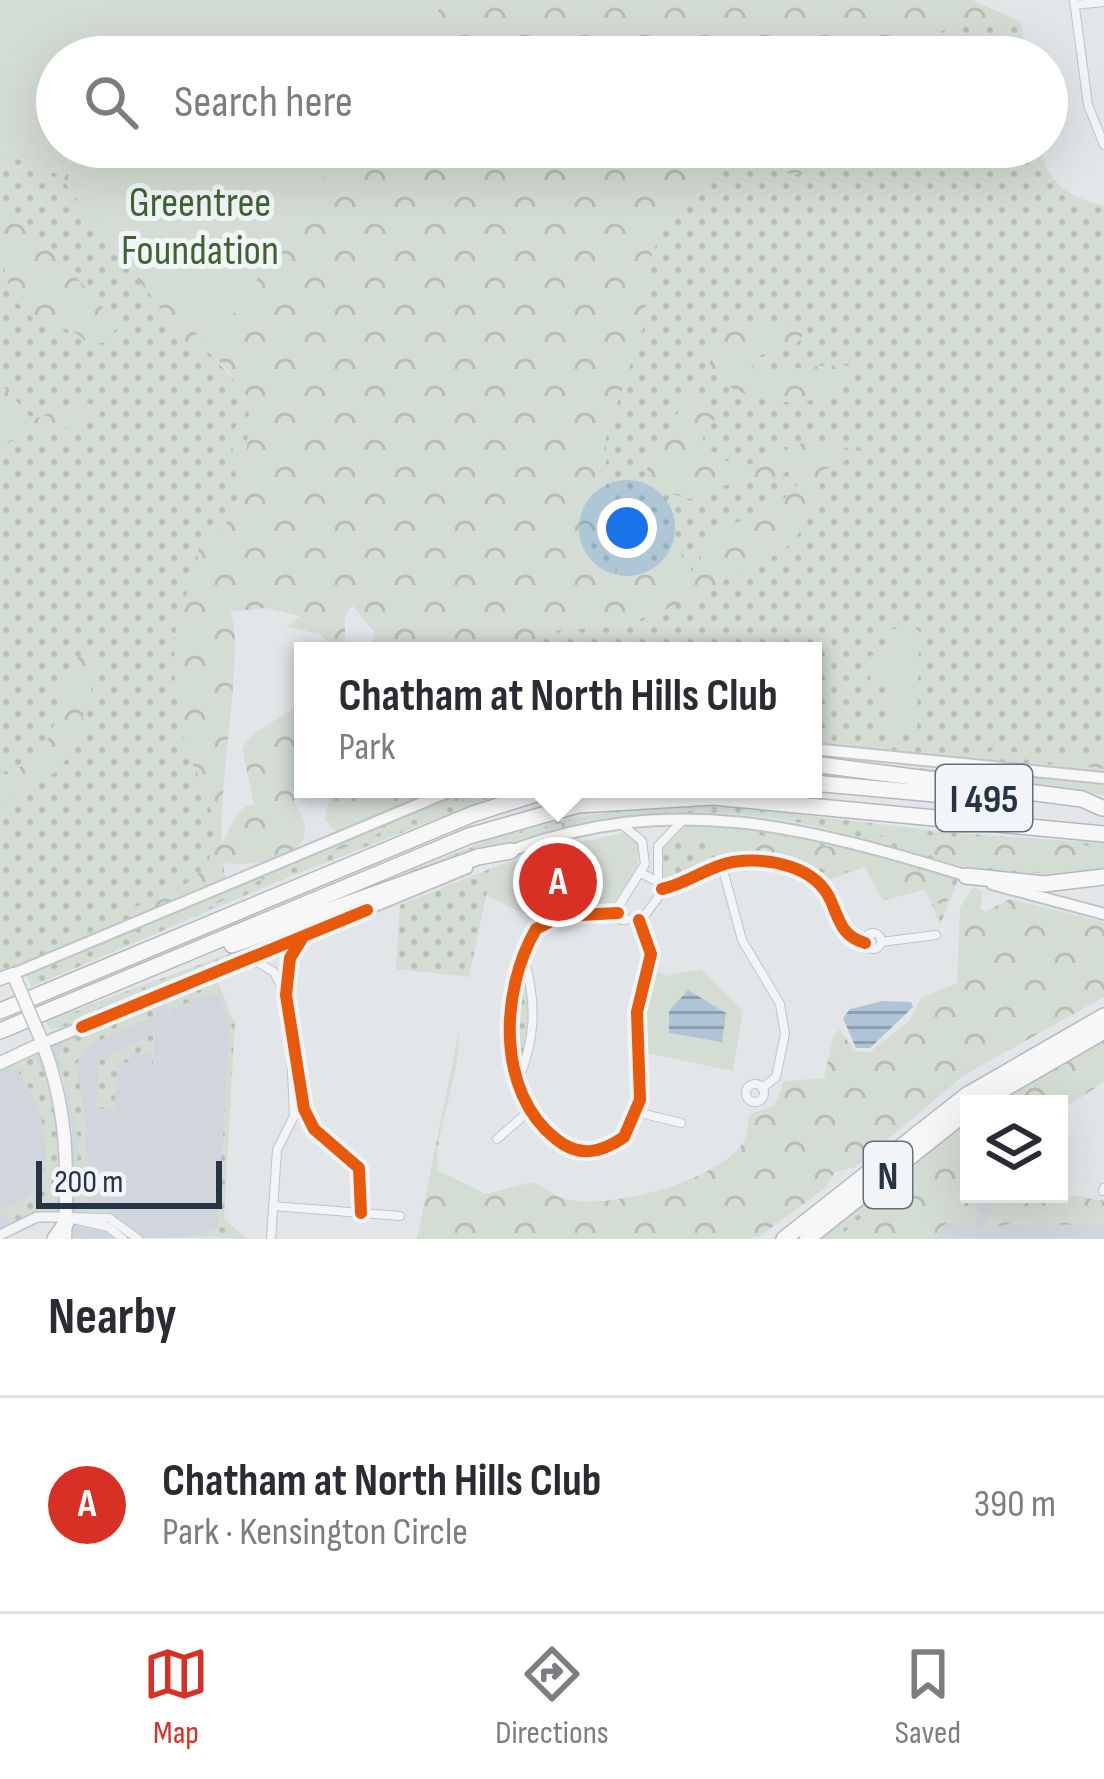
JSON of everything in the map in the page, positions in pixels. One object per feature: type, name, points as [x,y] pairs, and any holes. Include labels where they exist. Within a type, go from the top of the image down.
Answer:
[{"type":"highway","points":[[822,765],[1082,800],[1103,808]]},
{"type":"highway","name":"I 495","points":[[822,784],[1103,808]]},
{"type":"highway","points":[[0,1011],[461,818],[523,798]]},
{"type":"highway","name":"I 495","points":[[0,1031],[469,836],[600,802],[690,798]]},
{"type":"highway","name":"I 495","points":[[724,798],[1104,834]]},
{"type":"highway","points":[[166,963],[189,961],[478,857],[511,851]]},
{"type":"highway","points":[[966,876],[1044,884],[1104,877]]},
{"type":"highway","name":"N","points":[[784,1239],[967,1095],[1104,1016]]},
{"type":"highway","points":[[994,1095],[1104,1031]]},
{"type":"highway","name":"N","points":[[807,1239],[960,1118]]},
{"type":"highway","points":[[55,1239],[65,1231]]},
{"type":"main road","points":[[822,750],[1104,778]]},
{"type":"main road","points":[[65,1231],[68,1135],[57,1078],[20,991],[6,977],[434,798]]},
{"type":"main road","points":[[0,1063],[40,1036],[252,959],[511,851],[620,823],[689,818],[801,829],[1104,914]]},
{"type":"street","points":[[1104,2],[1074,2],[1088,105],[1104,145]]},
{"type":"street","points":[[639,920],[651,954],[638,1012],[636,1112],[624,1137],[591,1153],[560,1143],[528,1112],[516,1084],[512,1022],[524,958],[536,929],[548,920],[618,914],[628,922],[639,920],[660,886],[658,846],[668,830],[689,818]]},
{"type":"street","points":[[618,914],[643,874],[642,841],[620,823]]},
{"type":"street","points":[[660,886],[722,866],[769,863],[816,878],[842,929],[865,944],[873,932],[881,942],[935,935]]},
{"type":"street","points":[[722,866],[742,940],[779,1004],[785,1034],[776,1076],[762,1088]]},
{"type":"street","points":[[643,874],[660,886]]},
{"type":"street","points":[[303,937],[290,958],[286,995],[304,1109],[314,1129],[357,1164],[362,1178],[361,1213]]},
{"type":"street","points":[[516,1084],[534,1031],[533,989],[524,958]]},
{"type":"street","points":[[252,959],[274,972],[286,995]]},
{"type":"street","points":[[271,1239],[277,1150],[290,1132],[294,1109],[290,1025]]},
{"type":"street","points":[[497,1139],[528,1112]]},
{"type":"street","points":[[636,1112],[681,1123]]},
{"type":"street","points":[[290,1132],[314,1129]]},
{"type":"street","points":[[273,1206],[400,1216]]},
{"type":"street","points":[[0,1235],[38,1217],[65,1231],[108,1227],[123,1239]]},
{"type":"street","points":[[65,1231],[109,1218],[138,1239]]},
{"type":"shaded area","points":[[215,975],[234,1023],[222,1237],[70,1239],[72,1130],[63,1078],[50,1045]]},
{"type":"shaded area","points":[[41,1049],[57,1090],[63,1182],[60,1211],[36,1214],[0,1232],[0,1067]]},
{"type":"shaded area","points":[[960,1186],[960,1203],[1068,1203],[1068,1195],[1104,1201],[1104,1239],[931,1239]]},
{"type":"green space","name":"Greentree Foundation","points":[[0,0],[478,0],[465,18],[439,9],[420,36],[36,36],[36,164],[0,152]]},
{"type":"green space","points":[[308,0],[973,0],[1021,22],[950,27],[931,36],[304,36]]},
{"type":"green space","points":[[1021,22],[1023,36],[931,36],[950,27]]},
{"type":"green space","points":[[36,149],[36,166],[0,152]]},
{"type":"green space","points":[[0,152],[36,163],[36,168],[69,174],[141,273],[251,400],[243,494],[201,563],[210,800],[227,884],[0,979]]},
{"type":"green space","points":[[41,168],[716,168],[676,206],[652,253],[643,329],[606,436],[606,495],[586,561],[616,575],[619,555],[639,541],[651,575],[661,559],[682,553],[695,577],[709,540],[781,501],[799,482],[796,467],[691,499],[646,487],[647,469],[689,392],[700,409],[724,407],[718,418],[707,423],[702,442],[733,464],[744,466],[806,443],[865,452],[819,472],[812,512],[781,552],[684,601],[608,627],[559,631],[544,635],[540,642],[372,642],[375,633],[352,605],[345,616],[345,642],[328,642],[320,634],[287,627],[300,616],[265,608],[230,612],[235,652],[222,842],[238,814],[254,804],[242,748],[254,733],[294,709],[294,801],[305,822],[304,839],[288,853],[267,861],[223,863],[222,879],[137,915],[128,910],[191,880],[209,860],[213,847],[211,813],[178,709],[175,637],[204,534],[222,529],[239,501],[232,445],[242,443],[246,458],[251,400],[242,391],[247,406],[240,439],[232,441],[241,401],[233,378],[206,351],[185,341],[59,175]]},
{"type":"green space","name":"Greentree Foundation","points":[[48,168],[332,168],[210,349],[141,273],[69,175]]},
{"type":"green space","points":[[696,168],[787,168],[790,174],[822,168],[1047,168],[1062,187],[1104,205],[1104,778],[822,750],[822,642],[538,642],[606,280]]},
{"type":"green space","points":[[779,168],[828,168],[806,173],[781,172]]},
{"type":"green space","points":[[0,208],[36,232],[112,318],[117,328],[105,343],[85,341],[70,330],[41,323],[17,302],[5,272]]},
{"type":"green space","points":[[733,327],[794,328],[803,334],[795,346],[760,355],[751,368],[852,367],[867,370],[873,385],[856,372],[839,389],[821,397],[787,402],[736,390],[711,371],[709,347]]},
{"type":"green space","points":[[0,383],[33,420],[77,401],[101,406],[100,413],[86,425],[22,435],[0,448]]},
{"type":"green space","points":[[889,629],[919,630],[917,731],[887,730],[888,683],[870,682],[871,655],[888,655]]},
{"type":"green space","points":[[93,646],[98,649],[89,683],[93,694],[83,713],[84,731],[59,770],[0,804],[0,775],[26,764],[42,749],[52,731],[67,676]]},
{"type":"green space","points":[[996,749],[1032,756],[1104,755],[1104,769],[983,754]]},
{"type":"green space","points":[[920,768],[1104,783],[1104,795],[923,771]]},
{"type":"green space","points":[[432,798],[340,834],[324,820],[329,799]]},
{"type":"green space","points":[[445,798],[490,798],[279,881],[31,987],[27,976]]},
{"type":"green space","points":[[451,798],[468,798],[254,883],[183,922],[161,919]]},
{"type":"green space","points":[[651,805],[728,806],[954,833],[1104,843],[1104,872],[1016,875],[929,858],[798,823],[698,813],[643,817],[537,837],[327,904],[518,828]]},
{"type":"green space","points":[[669,807],[727,810],[643,815],[562,829],[403,877],[468,849],[533,830]]},
{"type":"green space","points":[[683,824],[806,833],[959,878],[940,925],[923,884],[882,900],[865,867],[829,880],[818,870],[788,858],[738,856],[663,880],[662,843]]},
{"type":"green space","points":[[705,826],[869,853],[953,880],[944,912],[929,889],[885,900],[864,866],[834,875],[799,857],[728,850],[709,841],[693,845],[683,836],[687,828]]},
{"type":"green space","points":[[887,828],[964,841],[983,837],[1104,847],[1104,869],[1050,873],[954,861],[875,832]]},
{"type":"green space","points":[[628,832],[638,843],[638,867],[608,912],[562,913],[539,921],[486,895],[492,868],[550,848]]},
{"type":"green space","points":[[492,868],[469,977],[396,969],[400,905]]},
{"type":"green space","points":[[974,887],[983,892],[980,909],[985,912],[1010,899],[1104,922],[1104,997],[963,1076],[855,1167],[835,1172],[825,1188],[760,1236],[417,1239],[459,1030],[439,1143],[439,1171],[486,1194],[533,1182],[561,1198],[584,1201],[657,1191],[724,1161],[744,1140],[750,1114],[775,1105],[784,1081],[824,1078],[833,1037],[840,1029],[854,1051],[870,1052],[909,1021],[921,998],[957,983],[960,907]]},
{"type":"green space","points":[[390,895],[69,1025],[51,1030],[45,1021]]},
{"type":"green space","points":[[302,927],[82,1017],[48,1024]]},
{"type":"green space","points":[[524,958],[534,1016],[516,1084],[513,1009]]},
{"type":"green space","points":[[648,965],[665,976],[701,969],[743,1011],[733,1071],[637,1051]]},
{"type":"green space","points":[[214,980],[235,1023],[224,1219],[247,1239],[192,1236],[217,1228],[230,1024],[219,997],[211,993],[170,1010],[170,1015],[167,1006],[175,995]]},
{"type":"green space","points":[[155,1011],[158,1021],[153,1017],[91,1044],[76,1064],[86,1121],[87,1208],[114,1213],[130,1227],[112,1214],[85,1212],[77,1202],[78,1138],[59,1057],[63,1042]]},
{"type":"green space","points":[[155,1033],[153,1070],[151,1054],[130,1053],[129,1062],[118,1062],[114,1110],[97,1108],[98,1062]]},
{"type":"green space","points":[[1104,1041],[1104,1082],[1068,1106],[1068,1095],[1012,1095]]},
{"type":"green space","points":[[33,1056],[48,1078],[58,1107],[58,1181],[52,1209],[12,1223],[1,1214],[2,1207],[6,1210],[32,1193],[40,1184],[45,1164],[44,1132],[35,1099],[10,1064]]},
{"type":"green space","points":[[960,1127],[960,1135],[849,1230],[836,1239],[820,1239]]},
{"type":"green space","points":[[960,1135],[960,1203],[974,1203],[980,1212],[975,1223],[946,1223],[935,1239],[836,1239]]},
{"type":"green space","points":[[1068,1195],[1104,1201],[1104,1225],[1008,1224],[983,1229],[991,1203],[1068,1203]]},
{"type":"water","points":[[688,990],[726,1013],[722,1042],[669,1033],[669,1011]]},
{"type":"water","points":[[883,1001],[911,1002],[913,1007],[870,1048],[856,1048],[843,1018],[850,1009]]},
{"type":"cycle path","points":[[662,889],[733,862],[790,866],[824,889],[843,927],[865,943]]},
{"type":"cycle path","points":[[82,1027],[367,910]]},
{"type":"cycle path","points":[[618,913],[561,916],[536,929],[516,981],[510,1040],[522,1095],[536,1119],[573,1149],[598,1150],[624,1137],[640,1100],[637,1012],[651,954],[639,920]]},
{"type":"cycle path","points":[[303,937],[290,958],[286,995],[304,1109],[314,1129],[359,1168],[361,1213]]},
{"type":"place","name":"Chatham at North Hills Club","points":[[558,882]]}]
